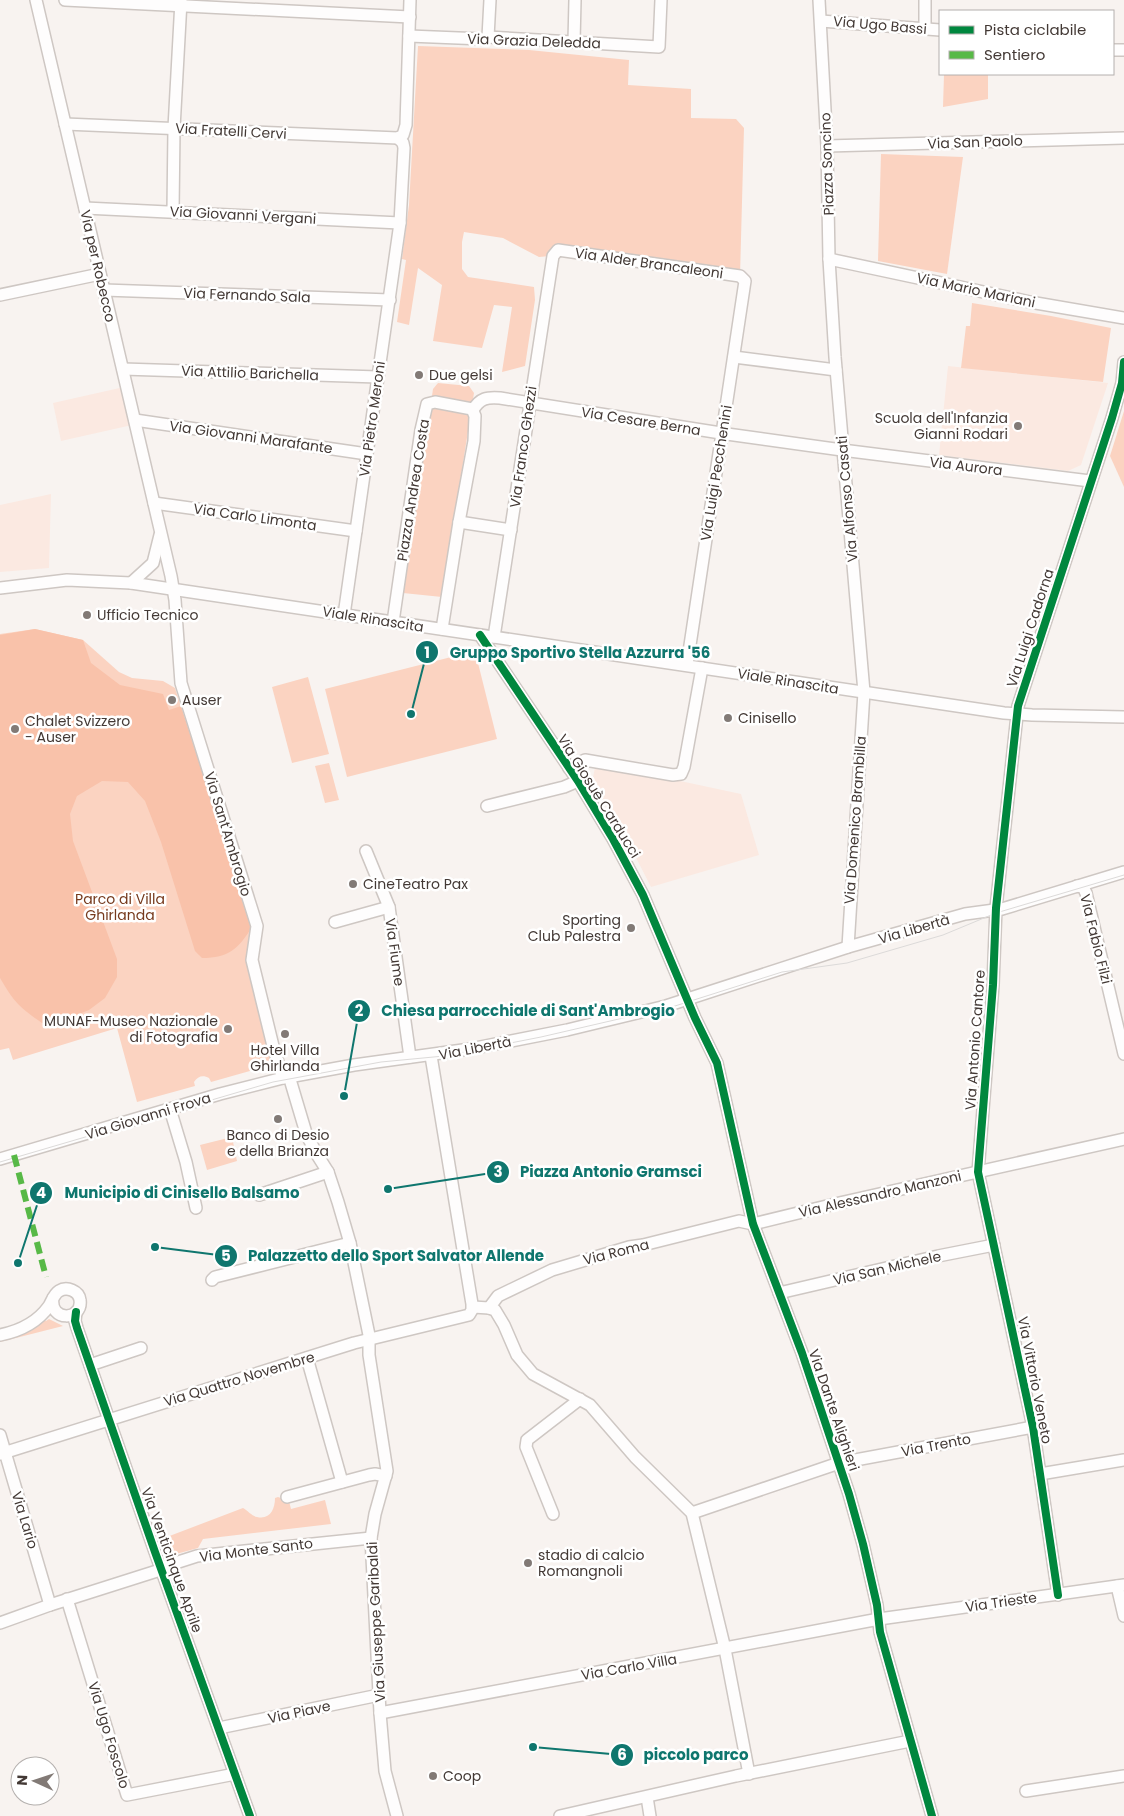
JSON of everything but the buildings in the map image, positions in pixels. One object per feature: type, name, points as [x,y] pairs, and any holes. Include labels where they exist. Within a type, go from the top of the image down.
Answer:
[{"type":"street","name":"Via per Robecco","points":[[36,0],[173,588]]},
{"type":"street","points":[[65,0],[295,6],[410,17]]},
{"type":"street","points":[[398,138],[403,134],[406,125],[410,0]]},
{"type":"street","points":[[488,37],[490,0]]},
{"type":"street","points":[[574,42],[576,0]]},
{"type":"street","name":"Via Grazia Deledda","points":[[408,36],[483,40],[488,37],[659,47],[661,0]]},
{"type":"street","name":"Piazza Soncino","points":[[819,0],[827,146],[829,259],[832,307]]},
{"type":"street","points":[[925,0],[925,29]]},
{"type":"street","points":[[173,212],[174,128],[181,3]]},
{"type":"street","name":"Via Ugo Bassi","points":[[821,20],[939,30]]},
{"type":"street","name":"Via Fratelli Cervi","points":[[65,124],[398,138]]},
{"type":"street","name":"Via Pietro Meroni","points":[[344,615],[400,223],[404,148],[403,143],[398,138]]},
{"type":"street","name":"Via San Paolo","points":[[827,146],[1124,138]]},
{"type":"street","name":"Via Giovanni Vergani","points":[[85,208],[400,223]]},
{"type":"street","name":"Via Alder Brancaleoni","points":[[553,256],[558,250],[740,276],[745,281]]},
{"type":"street","name":"Via Franco Ghezzi","points":[[494,637],[553,256]]},
{"type":"street","name":"Via Mario Mariani","points":[[829,259],[1030,302],[1124,318]]},
{"type":"street","points":[[0,295],[100,274]]},
{"type":"street","name":"Via Luigi Pecchenini","points":[[687,666],[745,281]]},
{"type":"street","name":"Via Fernando Sala","points":[[104,290],[390,300]]},
{"type":"street","name":"Via Alfonso Casati","points":[[832,307],[842,450],[864,692]]},
{"type":"street","points":[[734,357],[836,370]]},
{"type":"street","name":"Via Luigi Cadorna","points":[[996,910],[1020,699],[1112,418],[1123,380],[1124,362]]},
{"type":"street","name":"Via Attilio Barichella","points":[[123,369],[378,377]]},
{"type":"street","points":[[442,629],[474,440],[475,416],[473,410],[477,403],[488,397],[529,403]]},
{"type":"street","name":"Piazza Andrea Costa","points":[[394,622],[402,555],[427,404],[435,402],[473,410]]},
{"type":"street","name":"Via Cesare Berna","points":[[529,403],[722,434],[842,450]]},
{"type":"street","name":"Via Giovanni Marafante","points":[[135,420],[367,454]]},
{"type":"street","name":"Via Aurora","points":[[842,450],[1090,481]]},
{"type":"street","name":"Via Carlo Limonta","points":[[154,503],[356,531]]},
{"type":"street","points":[[459,522],[511,530]]},
{"type":"street","name":"Via per Robecco","points":[[131,583],[153,562],[161,531]]},
{"type":"street","name":"Viale Rinascita","points":[[0,588],[67,580],[131,583],[1017,715],[1124,717]]},
{"type":"street","name":"Via Sant'Ambrogio","points":[[173,588],[181,683],[257,926],[252,960],[273,1046],[306,1133],[328,1172]]},
{"type":"street","name":"Via Giosuè Carducci","points":[[480,635],[578,781],[613,839],[639,887],[687,1000]]},
{"type":"street","points":[[569,768],[585,760],[673,776],[681,774],[684,767],[702,668]]},
{"type":"street","name":"Via Domenico Brambilla","points":[[848,947],[864,692]]},
{"type":"street","points":[[487,806],[564,787],[578,781]]},
{"type":"street","name":"Via Fiume","points":[[366,851],[389,906],[410,1058]]},
{"type":"street","name":"Via Libertà","points":[[286,1077],[431,1056],[567,1030],[666,1006],[706,992],[780,971],[812,958],[848,947],[965,914],[996,910],[1124,872]]},
{"type":"street","name":"Via Fabio Filzi","points":[[1077,886],[1083,887],[1086,893],[1124,1054]]},
{"type":"street","points":[[335,922],[389,906]]},
{"type":"street","name":"Via Antonio Cantore","points":[[978,1172],[993,985],[996,910]]},
{"type":"street","name":"Via Dante Alighieri","points":[[687,1000],[719,1069],[754,1224],[802,1353],[839,1463],[863,1544],[880,1632],[932,1816]]},
{"type":"street","points":[[431,1056],[472,1307],[495,1310],[517,1355],[533,1374],[580,1399],[598,1413],[635,1457],[692,1513],[725,1650],[749,1774]]},
{"type":"street","name":"Via Giovanni Frova","points":[[0,1159],[286,1077]]},
{"type":"street","points":[[170,1109],[186,1162],[196,1208]]},
{"type":"street","name":"Via Alessandro Manzoni","points":[[754,1224],[1124,1139]]},
{"type":"street","points":[[259,1195],[328,1172]]},
{"type":"street","name":"Via Giuseppe Garibaldi","points":[[328,1172],[350,1243],[369,1340],[369,1355],[387,1471],[375,1514],[371,1538],[380,1713],[385,1771],[398,1816]]},
{"type":"street","name":"Via Vittorio Veneto","points":[[978,1172],[1033,1427],[1058,1595]]},
{"type":"street","name":"Via Roma","points":[[489,1308],[498,1296],[552,1270],[629,1246],[643,1245],[740,1222],[754,1224]]},
{"type":"street","points":[[212,1280],[224,1275],[350,1243]]},
{"type":"street","name":"Via San Michele","points":[[780,1293],[938,1256],[994,1246]]},
{"type":"street","points":[[0,1335],[31,1324],[44,1312],[53,1298],[57,1292],[63,1289],[73,1290],[78,1294],[80,1301],[76,1312],[68,1316],[59,1314],[53,1306],[53,1298]]},
{"type":"street","name":"Via Quattro Novembre","points":[[2,1454],[307,1358],[369,1340],[462,1318],[468,1315],[472,1307]]},
{"type":"street","name":"Via Venticinque Aprile","points":[[76,1312],[75,1321],[90,1365],[250,1816]]},
{"type":"street","points":[[90,1365],[141,1348]]},
{"type":"street","points":[[307,1358],[342,1482]]},
{"type":"street","points":[[553,1514],[526,1446],[527,1440],[580,1399]]},
{"type":"street","name":"Via Trento","points":[[692,1513],[839,1463],[1033,1427]]},
{"type":"street","name":"Via Lario","points":[[0,1435],[2,1454],[50,1604]]},
{"type":"street","points":[[1040,1474],[1124,1460]]},
{"type":"street","points":[[287,1497],[375,1474],[386,1476]]},
{"type":"street","name":"Via Monte Santo","points":[[0,1623],[50,1604],[197,1556],[371,1538]]},
{"type":"street","points":[[1120,1586],[1124,1616]]},
{"type":"street","name":"Via Trieste","points":[[878,1619],[1120,1586]]},
{"type":"street","name":"Via Ugo Foscolo","points":[[67,1599],[127,1795],[236,1774]]},
{"type":"street","name":"Via Monte Santo","points":[[0,1630],[29,1613]]},
{"type":"street","name":"Via Carlo Villa","points":[[380,1713],[725,1650],[878,1619]]},
{"type":"street","name":"Via Piave","points":[[219,1728],[379,1695]]},
{"type":"street","points":[[560,1816],[749,1774],[910,1742]]},
{"type":"street","points":[[1026,1791],[1124,1776]]},
{"type":"street","points":[[647,1797],[650,1816]]},
{"type":"shaded area","name":"Scuola dell'Infanzia Gianni Rodari","points":[[948,366],[1108,383],[1081,465],[1068,471],[939,455]]},
{"type":"shaded area","points":[[124,387],[132,425],[61,441],[53,403]]},
{"type":"shaded area","points":[[51,494],[49,568],[0,572],[0,505]]},
{"type":"shaded area","points":[[35,629],[83,640],[91,663],[120,685],[163,694],[169,710],[181,706],[252,927],[232,951],[211,958],[202,958],[195,951],[161,842],[145,801],[128,782],[102,781],[77,796],[70,814],[73,841],[117,959],[117,977],[105,998],[89,1010],[67,1019],[42,1023],[18,1004],[0,978],[0,635]]},
{"type":"shaded area","points":[[596,763],[741,794],[759,855],[651,887],[624,834],[592,782]]},
{"type":"green space","points":[[418,46],[529,50],[629,60],[628,85],[691,89],[691,118],[736,119],[744,128],[740,276],[561,255],[539,257],[503,238],[464,232],[462,269],[468,277],[534,287],[535,300],[525,366],[502,372],[512,307],[494,305],[482,348],[433,341],[442,285],[418,268],[409,325],[397,322],[406,260],[402,259],[409,205]]},
{"type":"green space","points":[[944,75],[988,75],[988,99],[943,107]]},
{"type":"green space","points":[[881,154],[963,157],[947,274],[878,261]]},
{"type":"green space","points":[[972,303],[1111,328],[1103,382],[961,368],[966,326],[970,326]]},
{"type":"green space","points":[[438,383],[469,386],[474,393],[442,597],[403,593],[433,389]]},
{"type":"green space","points":[[1124,411],[1124,487],[1110,456]]},
{"type":"green space","name":"Parco di Villa Ghirlanda","points":[[35,629],[83,640],[119,672],[132,678],[163,681],[175,688],[252,927],[275,1064],[211,1082],[209,1078],[197,1078],[194,1082],[195,1086],[137,1102],[117,1028],[13,1060],[9,1048],[0,1050],[0,634]]},
{"type":"green space","points":[[475,651],[497,739],[347,777],[325,689]]},
{"type":"green space","points":[[308,677],[329,754],[292,763],[272,687]]},
{"type":"green space","points":[[329,763],[339,800],[325,803],[315,766]]},
{"type":"green space","points":[[232,1137],[237,1161],[207,1170],[200,1145]]},
{"type":"green space","points":[[43,1319],[46,1321],[49,1319],[63,1326],[0,1342],[0,1339],[32,1330]]},
{"type":"green space","points":[[278,1497],[289,1501],[291,1509],[325,1500],[331,1524],[203,1539],[198,1548],[165,1557],[159,1540],[243,1508],[252,1515],[265,1517],[271,1513],[275,1498]]},
{"type":"tram line","points":[[0,1162],[273,1082],[381,1062],[444,1056],[541,1037],[675,1006],[782,972],[847,963],[943,935],[996,913],[1124,875]]},
{"type":"marked path","points":[[14,1155],[46,1277]]},
{"type":"cycle path","points":[[1058,1595],[1033,1427],[978,1172],[993,985],[996,908],[1018,706],[1112,418],[1122,383],[1124,362]]},
{"type":"cycle path","points":[[480,635],[578,781],[613,839],[643,895],[695,1018],[717,1063],[753,1224],[802,1353],[849,1494],[877,1605],[880,1632],[932,1816]]},
{"type":"cycle path","points":[[76,1312],[75,1321],[77,1328],[250,1816]]},
{"type":"place","name":"Due gelsi","points":[[419,375]]},
{"type":"place","name":"Scuola dell'Infanzia Gianni Rodari","points":[[1018,426]]},
{"type":"place","name":"Ufficio Tecnico","points":[[87,615]]},
{"type":"place","name":"Auser","points":[[172,700]]},
{"type":"place","name":"Gruppo Sportivo Stella Azzurra '56","points":[[411,714]]},
{"type":"place","name":"Cinisello","points":[[728,718]]},
{"type":"place","name":"Chalet Svizzero - Auser","points":[[15,729]]},
{"type":"place","name":"CineTeatro Pax","points":[[353,884]]},
{"type":"place","name":"Sporting Club Palestra","points":[[631,928]]},
{"type":"place","name":"MUNAF-Museo Nazionale di Fotografia","points":[[228,1029]]},
{"type":"place","name":"Hotel Villa Ghirlanda","points":[[285,1034]]},
{"type":"place","name":"Chiesa parrocchiale di Sant'Ambrogio","points":[[344,1096]]},
{"type":"place","name":"Banco di Desio e della Brianza","points":[[278,1119]]},
{"type":"place","name":"Piazza Antonio Gramsci","points":[[388,1189]]},
{"type":"place","name":"Palazzetto dello Sport Salvator Allende","points":[[155,1247]]},
{"type":"place","name":"Municipio di Cinisello Balsamo","points":[[18,1263]]},
{"type":"place","name":"stadio di calcio Romangnoli","points":[[528,1563]]},
{"type":"place","name":"piccolo parco","points":[[533,1747]]},
{"type":"place","name":"Coop","points":[[433,1776]]}]
